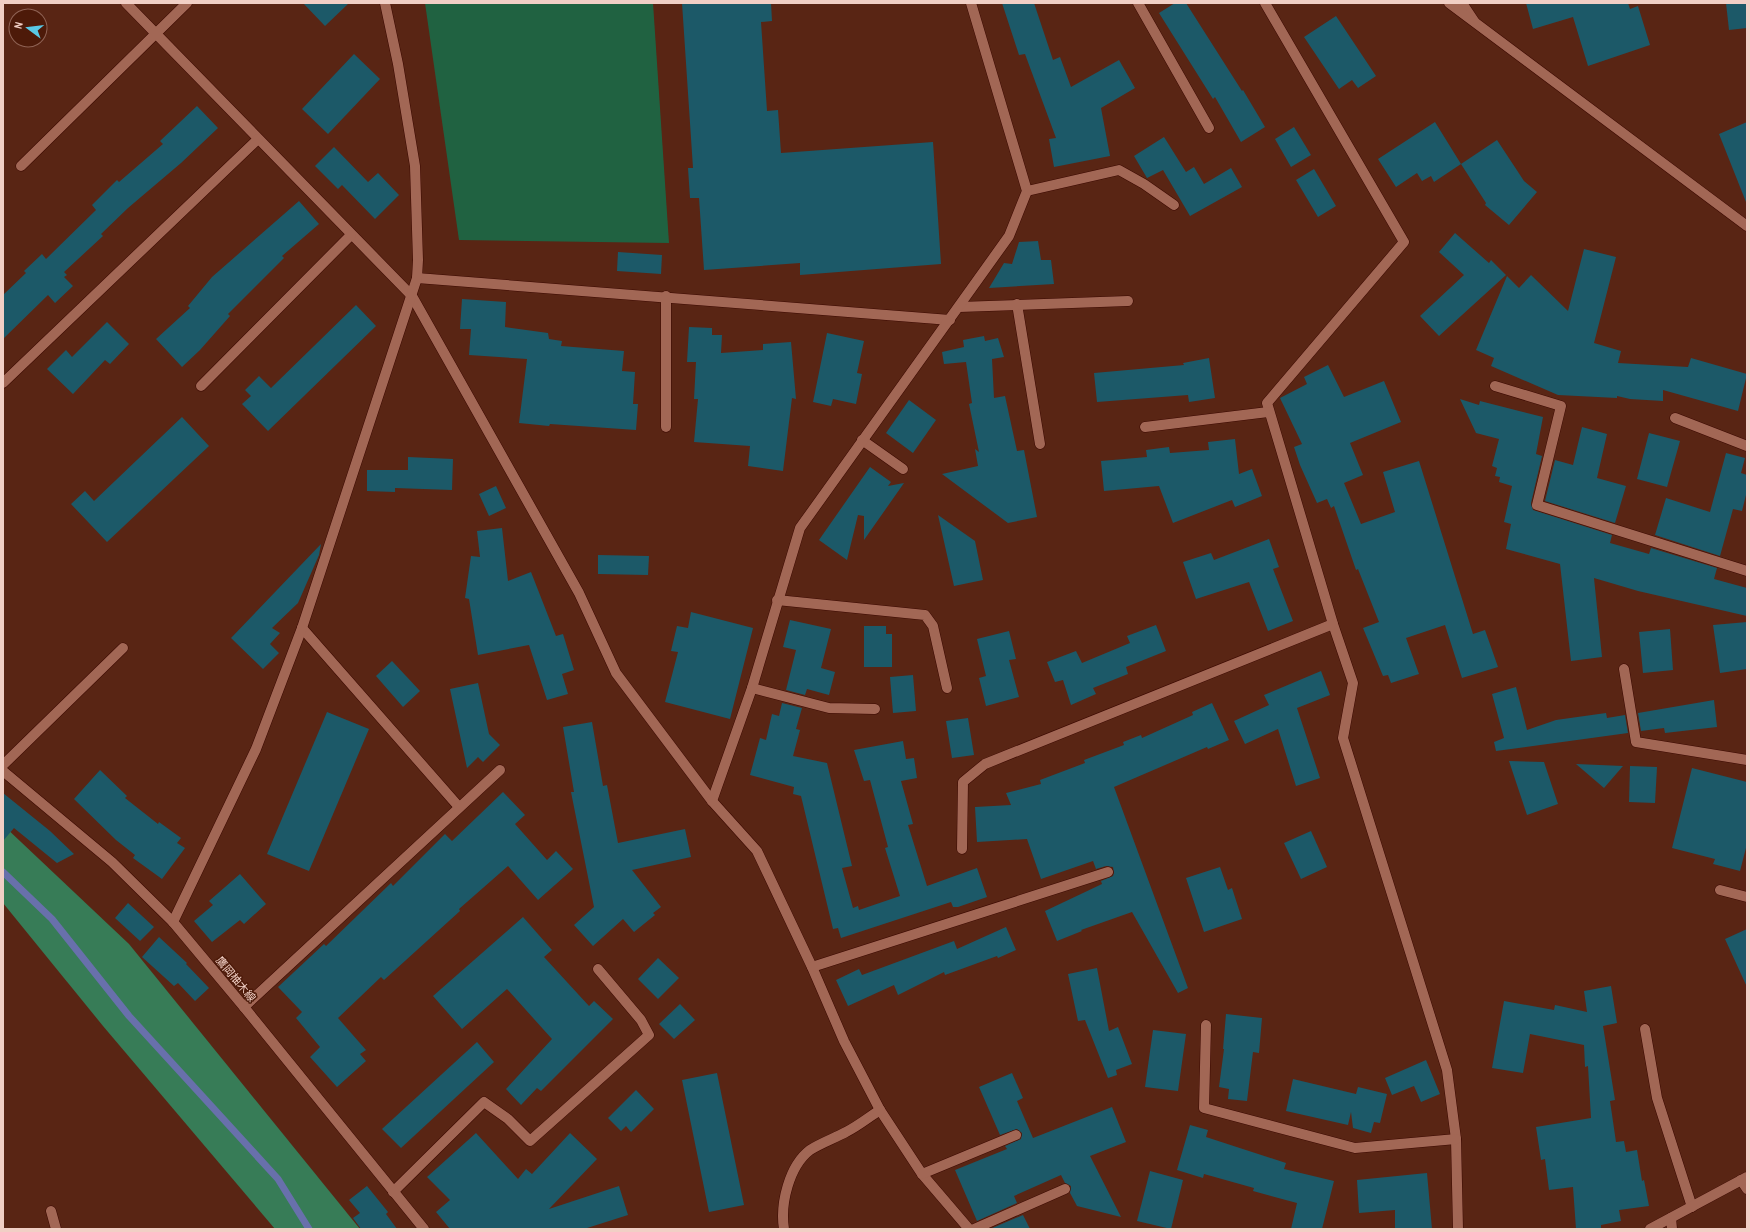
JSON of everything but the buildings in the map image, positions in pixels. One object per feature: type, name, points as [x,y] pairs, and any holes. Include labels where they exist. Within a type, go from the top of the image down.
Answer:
[{"type":"street","points":[[126,3],[412,296],[579,594],[616,673],[712,801],[757,851],[812,967],[844,1042],[880,1110],[922,1174],[969,1229]]},
{"type":"street","points":[[21,166],[187,3]]},
{"type":"street","points":[[173,922],[256,749],[302,628],[417,278],[418,260],[415,166],[398,64],[385,3]]},
{"type":"street","points":[[712,801],[752,688],[777,600],[800,528],[1009,236],[1027,191],[971,3]]},
{"type":"street","points":[[1138,3],[1209,128]]},
{"type":"street","points":[[1265,3],[1404,242],[1267,403],[1268,412],[1333,624],[1353,683],[1343,738],[1447,1070],[1456,1139],[1458,1229]]},
{"type":"street","points":[[1449,3],[1747,226]]},
{"type":"street","points":[[1462,3],[1475,22]]},
{"type":"street","points":[[3,383],[258,139]]},
{"type":"street","points":[[1027,191],[1119,170],[1144,184],[1174,206]]},
{"type":"street","points":[[201,386],[351,235]]},
{"type":"street","points":[[417,278],[666,296],[950,320]]},
{"type":"street","points":[[666,296],[666,427]]},
{"type":"street","points":[[959,307],[1128,301]]},
{"type":"street","points":[[1017,304],[1040,444]]},
{"type":"street","points":[[1496,386],[1561,406],[1537,505],[1747,571]]},
{"type":"street","points":[[1145,427],[1268,412]]},
{"type":"street","points":[[1675,418],[1747,446]]},
{"type":"street","points":[[862,440],[903,469]]},
{"type":"street","points":[[777,600],[925,615],[933,626],[947,688]]},
{"type":"street","points":[[962,849],[963,782],[985,764],[1333,624]]},
{"type":"street","points":[[302,628],[459,807]]},
{"type":"street","points":[[3,765],[123,648]]},
{"type":"street","points":[[1624,669],[1636,742],[1747,760]]},
{"type":"street","points":[[752,688],[829,708],[875,709]]},
{"type":"street","points":[[244,1007],[500,770]]},
{"type":"street","name":"鷹岡柚木線","points":[[3,771],[112,862],[173,922],[424,1229]]},
{"type":"street","points":[[812,967],[1108,872]]},
{"type":"street","points":[[1720,890],[1747,897]]},
{"type":"street","points":[[393,1192],[484,1102],[508,1119],[530,1141],[649,1035],[641,1020],[598,969]]},
{"type":"street","points":[[1206,1025],[1204,1108],[1355,1148],[1456,1139]]},
{"type":"street","points":[[1646,1030],[1657,1098],[1692,1207]]},
{"type":"street","points":[[784,1229],[782,1220],[787,1191],[795,1166],[810,1150],[848,1131],[880,1110]]},
{"type":"street","points":[[922,1174],[1016,1135]]},
{"type":"street","points":[[1650,1229],[1744,1178],[1747,1189]]},
{"type":"street","points":[[974,1229],[1065,1189]]},
{"type":"street","points":[[51,1211],[56,1229]]},
{"type":"street","points":[[1671,1218],[1672,1229]]},
{"type":"green space","points":[[425,3],[653,3],[669,243],[459,240]]},
{"type":"green space","points":[[3,825],[129,944],[360,1229],[275,1229],[103,1026],[3,903]]},
{"type":"waterway","points":[[3,872],[52,919],[129,1016],[278,1179],[309,1229]]}]
